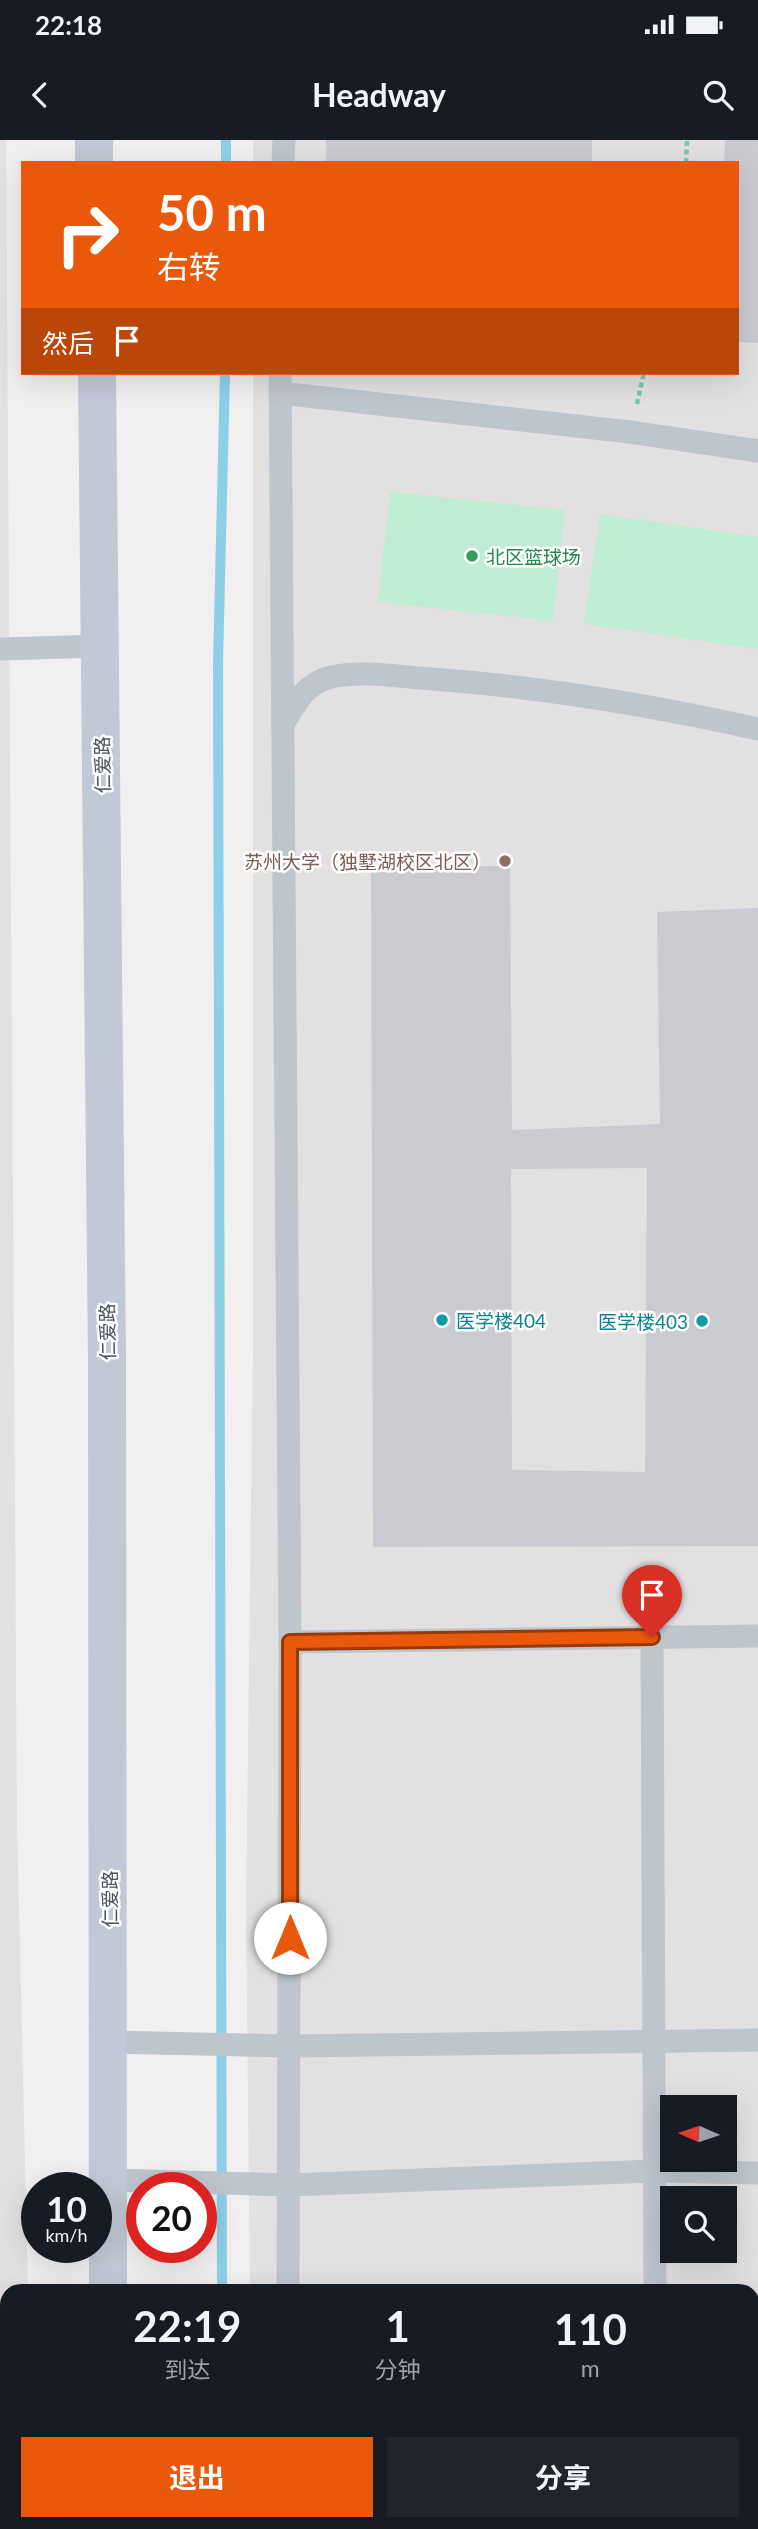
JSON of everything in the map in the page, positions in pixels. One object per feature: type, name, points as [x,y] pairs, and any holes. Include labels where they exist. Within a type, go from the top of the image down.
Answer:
[{"type":"main road","points":[[94,140],[94,161]]},
{"type":"main road","name":"仁爱路","points":[[97,375],[107,1362],[108,2172]]},
{"type":"main road","name":"仁爱路","points":[[108,2263],[108,2284]]},
{"type":"lane","points":[[283,161],[284,140]]},
{"type":"lane","points":[[288,2284],[291,2046],[290,1642],[280,383],[758,451]]},
{"type":"lane","points":[[0,649],[100,646]]},
{"type":"lane","points":[[283,726],[300,693],[331,677],[376,675],[522,685],[686,713],[758,729]]},
{"type":"lane","points":[[290,1642],[758,1636]]},
{"type":"lane","points":[[652,1637],[654,2284]]},
{"type":"lane","points":[[109,2042],[291,2046],[758,2040]]},
{"type":"lane","points":[[112,2180],[289,2185],[654,2171],[758,2173]]},
{"type":"path","points":[[686,161],[687,140]]},
{"type":"shaded area","points":[[0,140],[6,140],[17,1822],[25,2172],[21,2172],[21,2263],[27,2263],[28,2284],[0,2284]]},
{"type":"shaded area","name":"苏州大学（独墅湖校区北区）","points":[[253,140],[758,140],[758,2284],[250,2284],[246,1910],[253,1349],[253,375],[739,375],[739,161],[253,161]]},
{"type":"green space","name":"北区篮球场","points":[[390,492],[565,510],[553,621],[378,602]]},
{"type":"green space","points":[[600,514],[758,537],[758,649],[584,624]]},
{"type":"building","points":[[326,140],[592,140],[592,161],[326,161]]},
{"type":"building","points":[[725,140],[758,140],[758,343],[739,342],[739,161],[724,161]]},
{"type":"building","points":[[510,866],[512,1130],[660,1124],[657,912],[758,908],[758,1546],[373,1547],[371,867]],"holes":[[[647,1168],[645,1472],[512,1470],[511,1169]]]},
{"type":"waterway","points":[[226,140],[226,161]]},
{"type":"waterway","points":[[222,2284],[218,663],[225,375]]},
{"type":"place","name":"北区篮球场","points":[[472,556]]},
{"type":"place","name":"苏州大学（独墅湖校区北区）","points":[[505,861]]},
{"type":"place","name":"医学楼404","points":[[442,1320]]},
{"type":"place","name":"医学楼403","points":[[702,1321]]},
{"type":"route","points":[[290,1938],[290,1642],[652,1637]]}]
